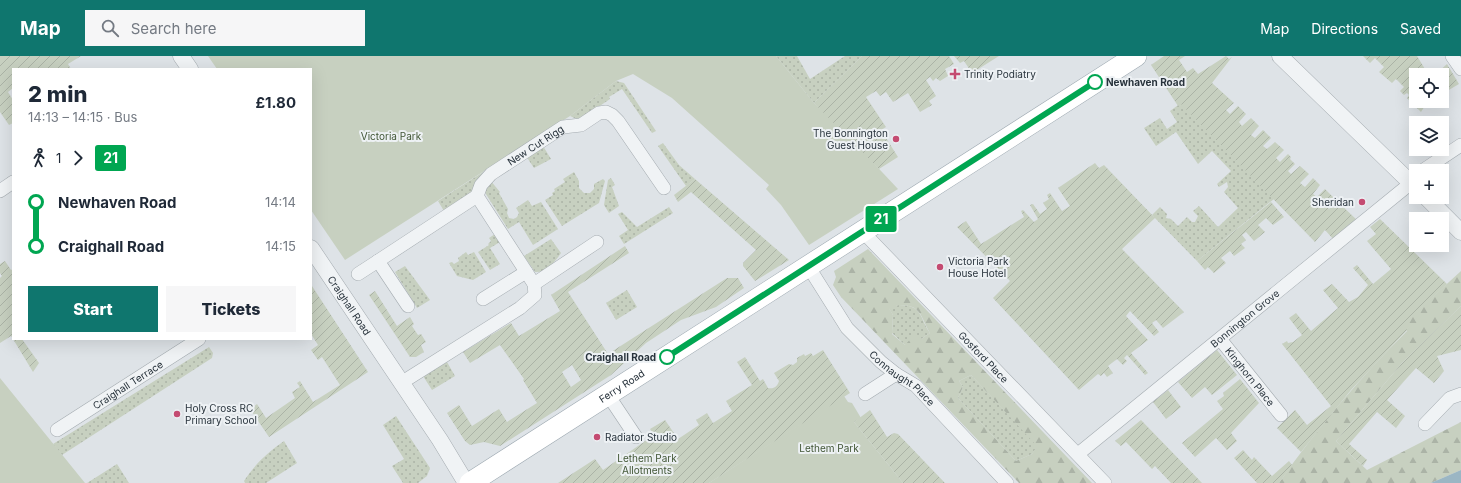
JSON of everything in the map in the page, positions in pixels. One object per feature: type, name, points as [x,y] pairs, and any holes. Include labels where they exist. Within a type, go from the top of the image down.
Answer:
[{"type":"main road","name":"Ferry Road","points":[[470,483],[1136,56]]},
{"type":"street","points":[[1280,56],[1409,178]]},
{"type":"street","points":[[1452,56],[1461,69]]},
{"type":"street","name":"New Cut Rigg","points":[[358,274],[477,196],[484,181],[497,170],[563,127],[581,125],[596,114],[606,112],[618,121],[664,188]]},
{"type":"street","points":[[1432,164],[1461,145]]},
{"type":"street","points":[[0,191],[12,183]]},
{"type":"street","name":"Bonnington Grove","points":[[1078,454],[1409,185]]},
{"type":"street","points":[[401,383],[527,303],[535,295],[534,284],[477,196]]},
{"type":"street","points":[[1433,204],[1461,232]]},
{"type":"street","name":"Gosford Place","points":[[862,231],[1105,483]]},
{"type":"street","points":[[534,284],[597,242]]},
{"type":"street","name":"Craighall Road","points":[[312,251],[316,265],[401,383],[440,440],[466,483]]},
{"type":"street","points":[[378,261],[408,306]]},
{"type":"street","name":"Connaught Place","points":[[810,264],[847,328],[870,352],[896,374],[911,383],[924,394],[1007,483]]},
{"type":"street","points":[[483,299],[526,272]]},
{"type":"street","name":"Kinghorn Place","points":[[1220,339],[1281,415]]},
{"type":"street","name":"Craighall Terrace","points":[[57,430],[197,340]]},
{"type":"street","points":[[865,394],[896,374]]},
{"type":"street","points":[[1425,424],[1450,398],[1461,394]]},
{"type":"street","points":[[608,395],[636,437]]},
{"type":"green space","points":[[0,56],[81,56],[68,64],[70,68],[12,68],[12,89],[8,92],[12,98],[12,124],[9,125],[0,112]]},
{"type":"green space","name":"Victoria Park","points":[[208,56],[776,56],[814,103],[836,123],[898,189],[809,245],[781,205],[766,189],[769,185],[672,98],[633,74],[616,81],[570,116],[345,260],[312,211],[312,68],[216,68]]},
{"type":"green space","points":[[776,56],[797,56],[810,79],[845,56],[862,56],[814,103]]},
{"type":"green space","points":[[862,56],[949,56],[954,64],[945,69],[948,76],[940,81],[936,78],[933,81],[930,77],[926,80],[936,96],[929,101],[932,105],[920,112],[908,93],[893,102],[886,92],[880,96],[876,91],[866,97],[886,127],[881,130],[898,157],[879,169],[814,103]]},
{"type":"green space","points":[[954,56],[999,56],[972,73],[964,61],[960,63]]},
{"type":"green space","points":[[1164,56],[1185,56],[1179,60],[1187,72],[1193,68],[1198,74],[1226,56],[1229,59],[1232,57],[1212,83],[1234,103],[1226,110],[1230,114],[1238,106],[1246,114],[1239,122],[1242,126],[1251,118],[1259,126],[1251,135],[1255,138],[1263,130],[1271,138],[1263,146],[1267,149],[1275,142],[1284,150],[1276,158],[1280,162],[1288,154],[1291,157],[1290,159],[1295,164],[1288,171],[1291,174],[1300,166],[1309,174],[1300,183],[1305,187],[1313,178],[1320,185],[1313,194],[1317,197],[1325,189],[1334,198],[1326,205],[1329,209],[1337,201],[1358,221],[1334,240],[1325,230],[1315,242],[1181,104],[1178,106],[1151,65]]},
{"type":"green space","points":[[1363,56],[1417,56],[1424,68],[1409,68],[1409,95],[1407,93],[1404,95],[1400,91],[1404,87],[1396,79],[1392,83],[1379,72],[1384,67],[1375,58],[1370,63]]},
{"type":"green space","points":[[1447,64],[1459,84],[1449,90],[1449,68],[1442,68]]},
{"type":"green space","points":[[616,81],[624,83],[656,131],[652,133],[622,89],[579,120],[570,116]]},
{"type":"green space","points":[[1181,103],[1274,199],[1197,261],[1152,215],[1160,207],[1167,214],[1166,218],[1171,219],[1178,226],[1187,217],[1192,222],[1195,222],[1198,216],[1193,211],[1199,206],[1218,227],[1238,208],[1224,192],[1228,187],[1227,182],[1219,187],[1217,184],[1231,171],[1212,151],[1198,164],[1176,132],[1156,146],[1144,128],[1160,118],[1167,129],[1177,122],[1170,111]]},
{"type":"green space","points":[[1417,108],[1424,108],[1421,112]]},
{"type":"green space","points":[[663,143],[679,165],[695,179],[686,186],[658,146]]},
{"type":"green space","points":[[543,146],[551,159],[534,168],[526,156]]},
{"type":"green space","points":[[508,156],[474,193],[444,211],[438,201]]},
{"type":"green space","points":[[1095,163],[1099,168],[1104,165],[1155,218],[1122,249],[1184,312],[1163,328],[1156,320],[1152,323],[1159,332],[1154,336],[1130,311],[1126,316],[1148,340],[1131,353],[1148,373],[1145,375],[1127,355],[1124,358],[1127,361],[1123,365],[1117,359],[1108,366],[1113,373],[1107,377],[1104,373],[1101,376],[1098,374],[1079,390],[993,298],[1010,281],[957,227],[966,221],[981,244],[1024,217],[1021,211],[1023,210],[1034,222],[1038,219],[1030,205],[1033,204],[1040,214],[1047,209],[1043,203],[1049,199],[1047,195],[1050,193],[1062,211],[1070,206],[1058,188]]},
{"type":"green space","points":[[574,172],[579,181],[579,188],[584,193],[590,193],[594,189],[594,184],[603,179],[605,181],[599,203],[562,226],[545,200],[553,195],[552,193],[555,191],[554,189],[565,182],[563,179]]},
{"type":"green space","points":[[611,178],[615,185],[612,187],[619,206],[609,213],[604,205],[608,180]]},
{"type":"green space","points":[[695,179],[789,260],[755,281],[743,266],[743,263],[756,250],[691,192],[678,202],[674,195]]},
{"type":"green space","points":[[490,180],[500,192],[499,193],[508,209],[507,213],[509,218],[514,219],[517,217],[519,213],[516,208],[528,200],[532,206],[541,202],[558,229],[533,245],[519,222],[508,229],[484,191]]},
{"type":"green space","points":[[1271,202],[1284,217],[1273,225],[1266,218],[1258,225],[1265,232],[1254,241],[1246,232],[1242,235],[1246,240],[1241,244],[1245,248],[1234,256],[1230,251],[1221,258],[1226,263],[1214,273],[1208,267],[1205,270],[1197,261]]},
{"type":"green space","points":[[669,207],[673,213],[624,244],[619,236],[628,230],[618,214],[622,212],[637,227]]},
{"type":"green space","points":[[1380,219],[1409,247],[1409,252],[1414,252],[1447,284],[1403,325],[1407,330],[1351,390],[1301,452],[1277,428],[1295,410],[1307,425],[1331,406],[1282,344],[1287,341],[1288,343],[1293,342],[1302,335],[1289,318],[1296,313],[1311,331],[1338,308],[1323,290],[1332,284],[1349,302],[1358,297],[1368,285],[1353,268],[1357,265],[1373,284],[1391,269],[1367,241],[1376,234],[1370,227]]},
{"type":"green space","points":[[495,234],[500,242],[490,248],[500,264],[490,270],[478,252],[489,245],[488,244],[491,241],[489,238]]},
{"type":"green space","points":[[551,239],[561,253],[546,269],[535,272],[524,256]]},
{"type":"green space","points":[[625,246],[629,253],[568,292],[608,354],[727,278],[738,278],[744,288],[716,307],[681,320],[646,343],[611,375],[500,446],[484,442],[470,445],[465,441],[447,413],[459,405],[472,426],[499,409],[507,422],[537,403],[523,380],[524,379],[500,345],[470,363],[463,352],[511,323],[519,336],[560,311],[551,295]],"holes":[[[572,365],[581,380],[571,387],[562,372]]]},
{"type":"green space","points":[[868,249],[1092,483],[1019,483],[841,297],[833,285],[836,277],[834,271]],"holes":[[[899,305],[916,309],[930,333],[921,339],[914,335],[905,345],[892,334],[893,315],[889,308]],[[971,375],[1037,446],[1032,454],[1016,461],[958,398],[963,387],[959,381]]]},
{"type":"green space","points":[[466,252],[468,255],[474,252],[486,272],[473,280],[457,276],[449,263],[452,262],[454,264],[459,261],[458,258]]},
{"type":"green space","points":[[5,261],[12,270],[12,337],[11,336],[0,343],[0,278],[2,276],[0,273],[0,264]]},
{"type":"green space","points":[[405,266],[430,300],[417,308],[395,272]]},
{"type":"green space","points":[[1461,271],[1461,306],[1402,363],[1336,441],[1367,470],[1461,422],[1461,470],[1431,483],[1279,483],[1308,443],[1340,404],[1407,331],[1402,325]]},
{"type":"green space","points":[[312,286],[368,372],[269,437],[250,409],[257,404],[266,418],[295,398],[292,392],[300,387],[297,383],[300,381],[313,402],[340,385],[322,357],[318,360],[311,350],[318,345],[312,336]]},
{"type":"green space","points":[[627,290],[637,307],[616,320],[606,303]]},
{"type":"green space","points":[[375,291],[397,326],[410,317],[414,324],[412,326],[418,335],[421,334],[426,342],[421,345],[424,352],[416,357],[410,357],[369,295]]},
{"type":"green space","points":[[899,305],[912,307],[916,310],[930,333],[921,339],[905,345],[892,333],[893,315],[888,307]]},
{"type":"green space","points":[[1461,306],[1461,350],[1437,356],[1444,371],[1434,383],[1416,368],[1387,400],[1405,416],[1396,428],[1377,412],[1349,444],[1367,460],[1363,466],[1336,441],[1402,363]]},
{"type":"green space","points":[[14,340],[23,340],[39,363],[33,372]]},
{"type":"green space","points":[[209,347],[213,353],[212,358],[62,455],[53,444]]},
{"type":"green space","name":"Lethem Park Allotments","points":[[823,350],[850,393],[709,483],[558,483],[595,459],[603,470],[654,435],[650,429],[665,420],[678,439],[699,425],[696,420],[707,413],[713,423],[732,411],[726,401],[752,385],[737,362],[745,357],[760,381],[763,379],[768,388],[772,388],[776,386],[779,381],[774,373],[789,364],[793,365],[797,362],[797,358],[804,354],[805,356],[811,353],[813,356]]},
{"type":"green space","points":[[1217,350],[1237,375],[1212,395],[1205,387],[1192,398],[1178,382]]},
{"type":"green space","points":[[447,362],[455,376],[432,390],[423,376]]},
{"type":"green space","points":[[971,375],[1038,446],[1032,454],[1016,461],[958,398],[963,387],[959,381]]},
{"type":"green space","points":[[0,378],[85,483],[0,483]]},
{"type":"green space","points":[[1240,379],[1259,403],[1231,433],[1237,441],[1227,450],[1216,438],[1195,457],[1182,443],[1223,409],[1217,401],[1224,396],[1223,393]]},
{"type":"green space","points":[[1168,390],[1181,407],[1166,419],[1153,402]]},
{"type":"green space","name":"Lethem Park","points":[[844,396],[848,402],[852,403],[861,418],[854,422],[903,483],[709,483]]},
{"type":"green space","points":[[870,410],[887,437],[894,433],[898,434],[945,483],[903,483],[854,422]]},
{"type":"green space","points":[[396,416],[430,468],[427,476],[418,483],[403,483],[392,466],[404,459],[383,425]]},
{"type":"green space","points":[[1141,420],[1202,483],[1171,483],[1155,466],[1152,469],[1126,442],[1121,446],[1115,441]]},
{"type":"green space","points":[[284,441],[297,463],[266,483],[245,483],[244,481],[257,464]]},
{"type":"green space","points":[[1243,450],[1252,460],[1254,457],[1272,476],[1289,461],[1292,465],[1279,483],[1257,483],[1234,458]]},
{"type":"green space","points":[[117,464],[129,483],[87,483]]},
{"type":"water","points":[[1461,470],[1461,483],[1431,483]]},
{"type":"bus line","name":"21","points":[[667,357],[1095,82]]},
{"type":"place","name":"Trinity Podiatry","points":[[955,74]]},
{"type":"place","name":"Newhaven Road","points":[[1095,82]]},
{"type":"place","name":"The Bonnington Guest House","points":[[896,139]]},
{"type":"place","name":"Sheridan","points":[[1362,202]]},
{"type":"place","name":"Victoria Park House Hotel","points":[[940,267]]},
{"type":"place","name":"Craighall Road","points":[[667,357]]},
{"type":"place","name":"Holy Cross RC Primary School","points":[[177,414]]},
{"type":"place","name":"Radiator Studio","points":[[597,437]]}]
